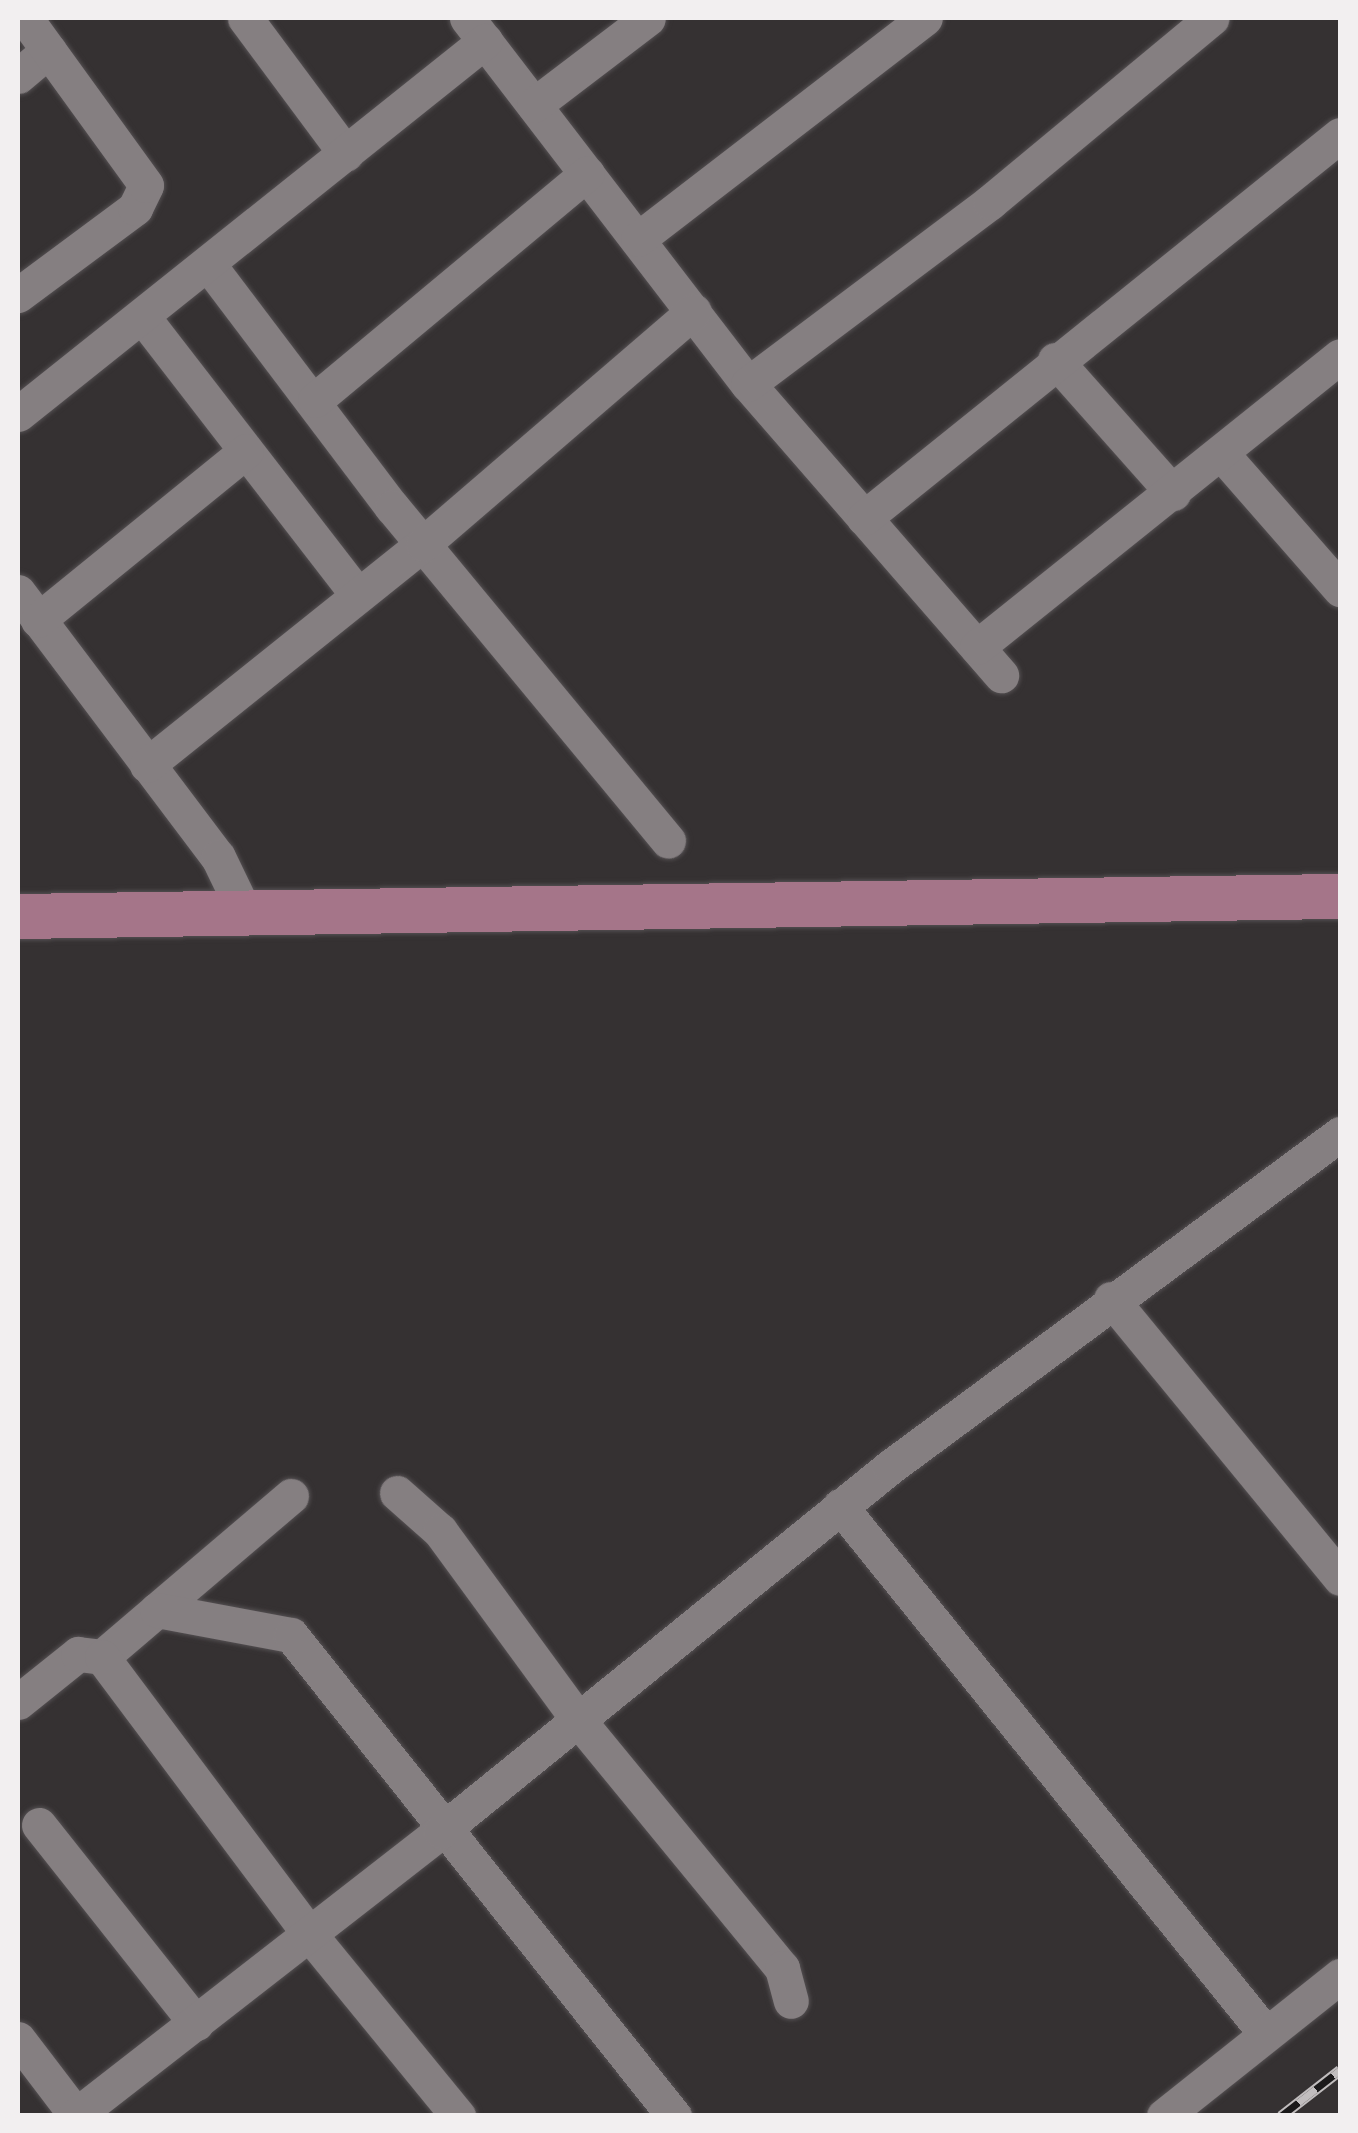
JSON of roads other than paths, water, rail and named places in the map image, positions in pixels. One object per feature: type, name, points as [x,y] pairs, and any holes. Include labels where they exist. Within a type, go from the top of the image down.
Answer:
[{"type":"main road","points":[[18,916],[1340,896]]},
{"type":"street","points":[[245,18],[346,154]]},
{"type":"street","points":[[534,105],[648,18]]},
{"type":"street","points":[[638,239],[924,18]]},
{"type":"street","points":[[748,384],[990,202],[1212,18]]},
{"type":"street","points":[[18,76],[40,29],[138,167],[145,192],[135,208],[18,295]]},
{"type":"street","points":[[18,414],[346,154],[476,29],[748,384],[1000,674]]},
{"type":"street","points":[[864,518],[1055,360],[1340,135]]},
{"type":"street","points":[[315,400],[587,172]]},
{"type":"street","points":[[208,264],[423,544],[668,841]]},
{"type":"street","points":[[147,765],[423,544],[694,311]]},
{"type":"street","points":[[142,316],[358,596]]},
{"type":"street","points":[[977,647],[1340,356]]},
{"type":"street","points":[[1055,360],[1172,492]]},
{"type":"street","points":[[245,913],[218,857],[28,606],[246,451]]},
{"type":"street","points":[[1221,453],[1340,587]]},
{"type":"street","points":[[18,2039],[93,2110],[196,2023],[579,1721],[840,1506],[1111,1299],[1340,1134]]},
{"type":"street","points":[[1111,1299],[1340,1578]]},
{"type":"street","points":[[397,1493],[440,1531],[579,1721],[782,1968],[791,2002]]},
{"type":"street","points":[[102,1657],[291,1496]]},
{"type":"street","points":[[840,1506],[1266,2034]]},
{"type":"street","points":[[157,1610],[291,1635],[441,1831],[674,2116]]},
{"type":"street","points":[[18,1702],[78,1654],[102,1657],[310,1935],[458,2116]]},
{"type":"street","points":[[39,1825],[196,2023]]},
{"type":"street","points":[[1164,2116],[1340,1976]]},
{"type":"railway","points":[[1281,2116],[1340,2070]]}]
